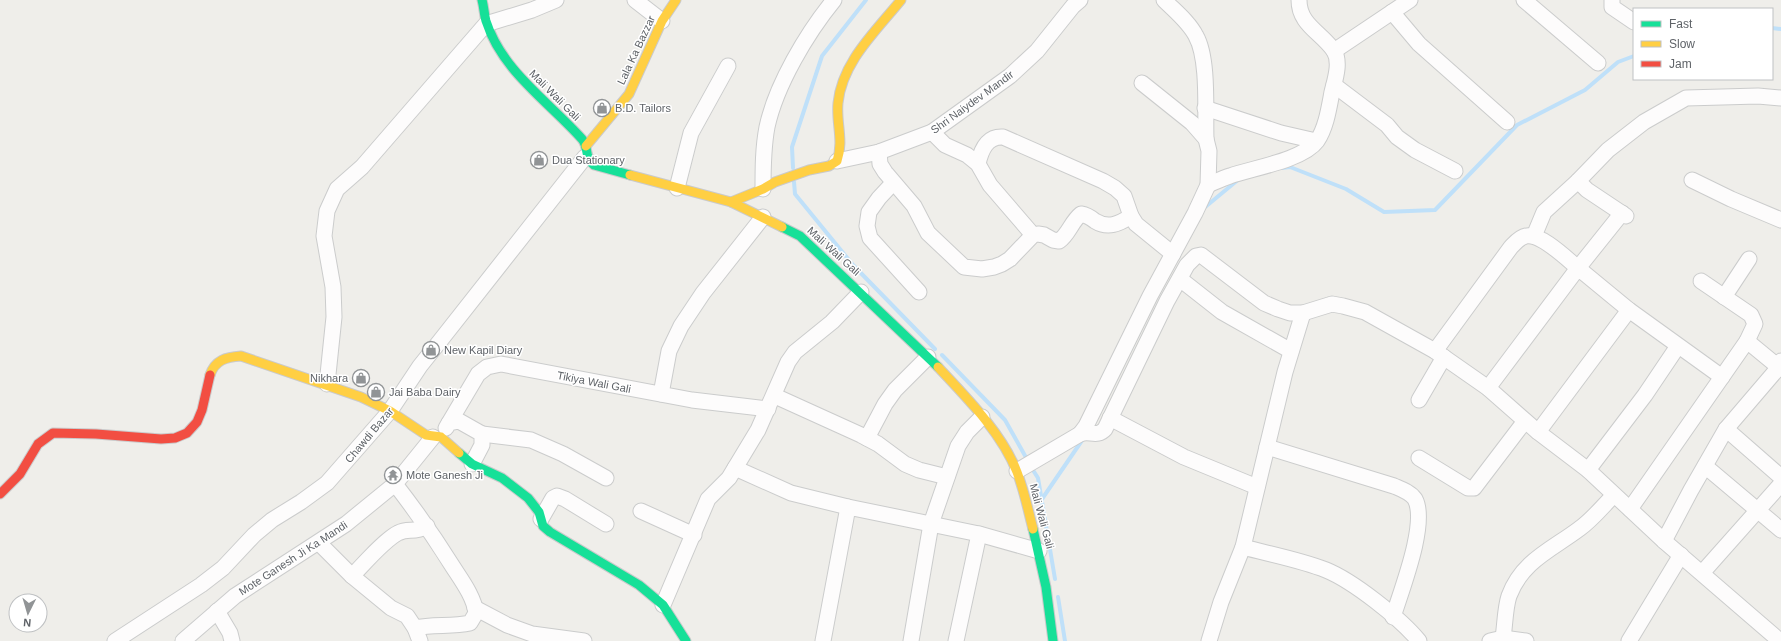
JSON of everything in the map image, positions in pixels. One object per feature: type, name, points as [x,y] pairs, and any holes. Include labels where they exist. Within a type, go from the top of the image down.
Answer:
[{"type":"street","name":"Mali Wali Gali","points":[[482,0],[486,24],[500,52],[524,82],[583,140],[589,162],[594,165],[731,202],[800,236],[861,292],[928,357],[971,402],[1022,468],[1024,493],[1039,551],[1046,587],[1053,641]]},
{"type":"street","points":[[327,384],[334,318],[333,287],[324,236],[327,211],[337,189],[362,166],[486,24],[532,10],[556,0]]},
{"type":"street","points":[[636,0],[662,21]]},
{"type":"street","name":"Lala Ka Bazzar","points":[[586,152],[629,94],[662,21],[676,0]]},
{"type":"street","points":[[769,186],[763,161],[767,127],[777,98],[788,70],[822,15],[834,0]]},
{"type":"street","points":[[731,202],[809,170],[829,166],[837,161],[841,148],[838,119],[839,97],[844,78],[855,58],[901,0]]},
{"type":"street","name":"Shri Naiydev Mandir","points":[[837,161],[880,152],[932,132],[1010,76],[1036,51],[1073,6],[1080,0]]},
{"type":"street","points":[[1087,433],[1086,426],[1150,296],[1208,184],[1209,151],[1206,139],[1204,59],[1201,45],[1196,35],[1186,22],[1164,0]]},
{"type":"street","points":[[1208,184],[1288,159],[1303,152],[1316,141],[1325,122],[1334,85],[1337,61],[1334,51],[1303,19],[1299,9],[1299,0]]},
{"type":"street","points":[[1334,51],[1410,0]]},
{"type":"street","points":[[1524,0],[1598,63]]},
{"type":"street","points":[[1612,0],[1612,7],[1633,21]]},
{"type":"street","points":[[1392,12],[1419,44],[1507,122]]},
{"type":"street","points":[[677,188],[691,133],[728,66]]},
{"type":"street","points":[[1142,83],[1192,123],[1206,139]]},
{"type":"street","points":[[1334,85],[1387,125],[1397,137],[1415,150],[1455,171]]},
{"type":"street","points":[[1534,236],[1544,212],[1578,181],[1608,150],[1644,122],[1686,98],[1758,96],[1781,98]]},
{"type":"street","points":[[1205,108],[1281,133],[1316,141]]},
{"type":"street","points":[[932,132],[945,145],[966,155],[978,164],[990,185],[1033,235]]},
{"type":"street","points":[[978,164],[981,153],[986,144],[997,136],[1003,137],[1115,188],[1124,196],[1131,216],[1136,224],[1173,254]]},
{"type":"street","name":"Chawdi Bazar","points":[[116,641],[201,585],[223,568],[254,535],[272,520],[327,483],[390,411],[432,351],[586,152]]},
{"type":"street","points":[[880,152],[880,164],[893,182],[914,206],[928,233],[964,267],[982,268],[994,267],[1002,264],[1033,235],[1044,235],[1053,240],[1059,241],[1064,237],[1080,214],[1086,214],[1099,223],[1107,226],[1118,224],[1131,216]]},
{"type":"street","points":[[1692,180],[1731,200],[1781,220]]},
{"type":"street","points":[[1488,388],[1578,268],[1624,215],[1587,190],[1578,181]]},
{"type":"street","points":[[893,182],[869,212],[867,226],[870,238],[918,292]]},
{"type":"street","points":[[661,394],[669,351],[681,326],[703,293],[763,217]]},
{"type":"street","points":[[1419,400],[1439,354],[1511,247],[1521,238],[1527,236],[1534,236],[1542,239],[1629,310],[1722,377]]},
{"type":"street","points":[[1022,468],[1087,433],[1102,433],[1167,301],[1191,260],[1196,256],[1201,255],[1264,303],[1290,313],[1303,313],[1332,304],[1365,312],[1439,354],[1488,388],[1538,432],[1588,470],[1664,541],[1780,641]]},
{"type":"street","points":[[1724,298],[1749,259]]},
{"type":"street","points":[[1180,279],[1222,312],[1291,351]]},
{"type":"street","points":[[1630,509],[1747,341],[1755,324],[1750,315],[1701,281]]},
{"type":"street","points":[[663,605],[708,499],[729,478],[758,430],[772,403],[788,362],[795,352],[832,322],[861,292]]},
{"type":"street","points":[[1150,296],[1167,301]]},
{"type":"street","points":[[1538,432],[1629,310]]},
{"type":"street","points":[[1209,641],[1221,602],[1243,547],[1266,447],[1291,351],[1303,313]]},
{"type":"street","points":[[1664,541],[1726,429],[1780,365],[1747,341]]},
{"type":"street","points":[[1588,470],[1645,395],[1678,346]]},
{"type":"street","points":[[0,494],[12,484],[43,437],[53,433],[156,439],[175,438],[189,432],[199,418],[211,369],[218,360],[230,356],[254,360],[297,377],[327,384],[361,397],[390,411],[426,435],[437,437],[472,464],[502,478],[535,505],[541,519],[542,526],[639,585],[663,605],[686,641]]},
{"type":"street","points":[[867,438],[885,404],[895,390],[928,357]]},
{"type":"street","name":"Tikiya Wali Gali","points":[[437,437],[449,423],[478,374],[487,368],[501,364],[692,400],[772,403],[867,438],[905,464],[919,470],[947,478]]},
{"type":"street","points":[[911,641],[931,524],[958,446],[967,432],[982,417]]},
{"type":"street","points":[[1110,418],[1184,457],[1257,487]]},
{"type":"street","points":[[449,423],[459,420],[482,434],[531,440],[563,454],[606,478]]},
{"type":"street","points":[[1419,458],[1468,488],[1474,488],[1525,421]]},
{"type":"street","points":[[1726,429],[1781,477]]},
{"type":"street","points":[[472,464],[482,445],[482,434]]},
{"type":"street","name":"Mote Ganesh Ji Ka Mandi","points":[[183,641],[235,596],[319,543],[346,524],[395,484],[437,437]]},
{"type":"street","points":[[1266,447],[1394,486],[1407,492],[1414,499],[1418,511],[1419,522],[1415,547],[1393,617]]},
{"type":"street","points":[[1705,466],[1781,530]]},
{"type":"street","points":[[735,468],[791,493],[979,534],[1039,551]]},
{"type":"street","points":[[319,543],[352,576],[391,608],[407,616],[418,634],[427,625],[458,626],[470,623],[476,614],[475,608],[464,584],[427,526],[395,484]]},
{"type":"street","points":[[1702,573],[1781,484]]},
{"type":"street","points":[[1526,641],[1496,640],[1509,597],[1515,583],[1527,567],[1542,553],[1580,529],[1614,495]]},
{"type":"street","points":[[541,519],[553,498],[557,496],[565,499],[606,524]]},
{"type":"street","points":[[823,641],[848,506]]},
{"type":"street","points":[[640,511],[694,535]]},
{"type":"street","points":[[352,576],[397,533],[407,530],[415,532],[427,526]]},
{"type":"street","points":[[956,641],[979,534]]},
{"type":"street","points":[[1243,547],[1326,570],[1352,584],[1393,617],[1419,641]]},
{"type":"street","points":[[1629,641],[1681,555]]},
{"type":"street","points":[[475,608],[507,625],[532,634],[584,641]]},
{"type":"street","points":[[217,611],[230,633],[232,641]]},
{"type":"waterway","points":[[793,168],[792,147],[822,56],[866,0]]},
{"type":"waterway","points":[[1773,28],[1781,29]]},
{"type":"waterway","points":[[1282,168],[1290,167],[1346,189],[1384,212],[1435,210],[1517,125],[1585,90],[1618,62],[1633,56]]},
{"type":"waterway","points":[[1204,208],[1239,179]]},
{"type":"waterway","points":[[794,182],[795,194],[853,265],[935,349]]},
{"type":"waterway","points":[[942,355],[1005,420],[1028,461]]},
{"type":"waterway","points":[[1042,499],[1083,439]]},
{"type":"waterway","points":[[1031,467],[1038,478],[1055,579]]},
{"type":"waterway","points":[[1058,597],[1065,641]]},
{"type":"traffic: fast","points":[[482,0],[486,21],[493,39],[503,55],[527,84],[582,139],[591,162],[594,165],[630,175]]},
{"type":"traffic: fast","points":[[782,227],[800,236],[938,367]]},
{"type":"traffic: fast","points":[[459,453],[472,464],[502,478],[528,498],[539,512],[543,526],[550,532],[639,585],[663,605],[686,641]]},
{"type":"traffic: fast","points":[[1033,529],[1046,587],[1053,641]]},
{"type":"traffic: slow","points":[[586,146],[629,94],[662,21],[676,0]]},
{"type":"traffic: slow","points":[[731,202],[763,189],[775,182],[809,170],[829,166],[837,161],[840,146],[838,103],[846,74],[871,35],[901,0]]},
{"type":"traffic: slow","points":[[630,175],[731,202],[782,227]]},
{"type":"traffic: slow","points":[[210,375],[215,366],[222,360],[241,356],[361,397],[390,411],[426,435],[441,437],[459,453]]},
{"type":"traffic: slow","points":[[938,367],[982,416],[1002,443],[1017,472],[1033,529]]},
{"type":"traffic: jam","points":[[0,494],[20,474],[38,444],[53,433],[96,434],[161,439],[175,438],[187,433],[197,422],[202,410],[210,375]]},
{"type":"place","name":"B.D. Tailors","points":[[602,108]]},
{"type":"place","name":"Dua Stationary","points":[[539,160]]},
{"type":"place","name":"New Kapil Diary","points":[[431,350]]},
{"type":"place","name":"Nikhara","points":[[361,378]]},
{"type":"place","name":"Jai Baba Dairy","points":[[376,392]]},
{"type":"place","name":"Mote Ganesh Ji","points":[[393,475]]}]
